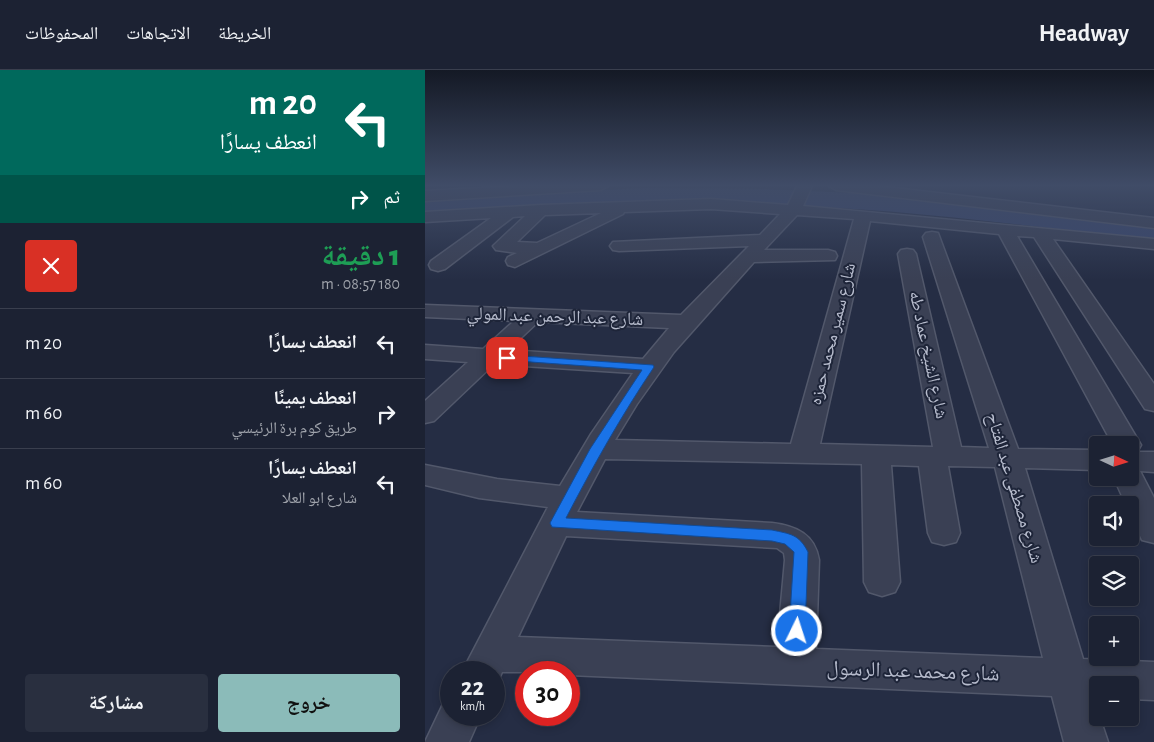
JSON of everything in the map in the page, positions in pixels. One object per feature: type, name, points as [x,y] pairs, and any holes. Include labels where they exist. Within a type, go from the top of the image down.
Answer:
[{"type":"street","points":[[439,265],[502,217]]},
{"type":"street","points":[[533,217],[502,246],[539,249]]},
{"type":"street","points":[[515,261],[604,217]]},
{"type":"street","points":[[488,661],[563,510],[626,399],[685,322],[758,248],[784,217]]},
{"type":"street","name":"شارع سمير محمد حمزه","points":[[803,454],[862,217]]},
{"type":"street","points":[[888,217],[1154,244]]},
{"type":"street","points":[[1126,217],[1154,223]]},
{"type":"street","points":[[900,248],[932,237],[998,228]]},
{"type":"street","points":[[998,228],[1120,436]]},
{"type":"street","points":[[1039,232],[1154,403]]},
{"type":"street","name":"شارع مصطفى عبد الفتاح","points":[[932,237],[1007,458],[1086,742]]},
{"type":"street","points":[[619,246],[758,248],[829,256]]},
{"type":"street","name":"شارع الشيخ عماد طه","points":[[900,248],[940,457]]},
{"type":"street","name":"شارع عبد الرحمن عبد المولي","points":[[425,311],[685,322]]},
{"type":"street","points":[[425,415],[532,316]]},
{"type":"street","points":[[425,352],[649,367]]},
{"type":"street","points":[[596,449],[1089,460]]},
{"type":"street","points":[[876,455],[882,582]]},
{"type":"street","points":[[940,457],[944,533]]},
{"type":"street","points":[[425,475],[501,492],[563,510],[772,535],[790,539],[797,544],[802,560],[795,666]]},
{"type":"street","points":[[1139,477],[1154,531]]},
{"type":"street","name":"شارع محمد عبد الرسول","points":[[505,663],[795,666],[1154,681]]},
{"type":"street","points":[[447,742],[455,726]]},
{"type":"waterway","points":[[1024,217],[1154,231]]},
{"type":"route","points":[[507,358],[649,367],[626,399],[596,449],[557,523],[772,535],[790,539],[797,544],[802,560],[797,631]]}]
